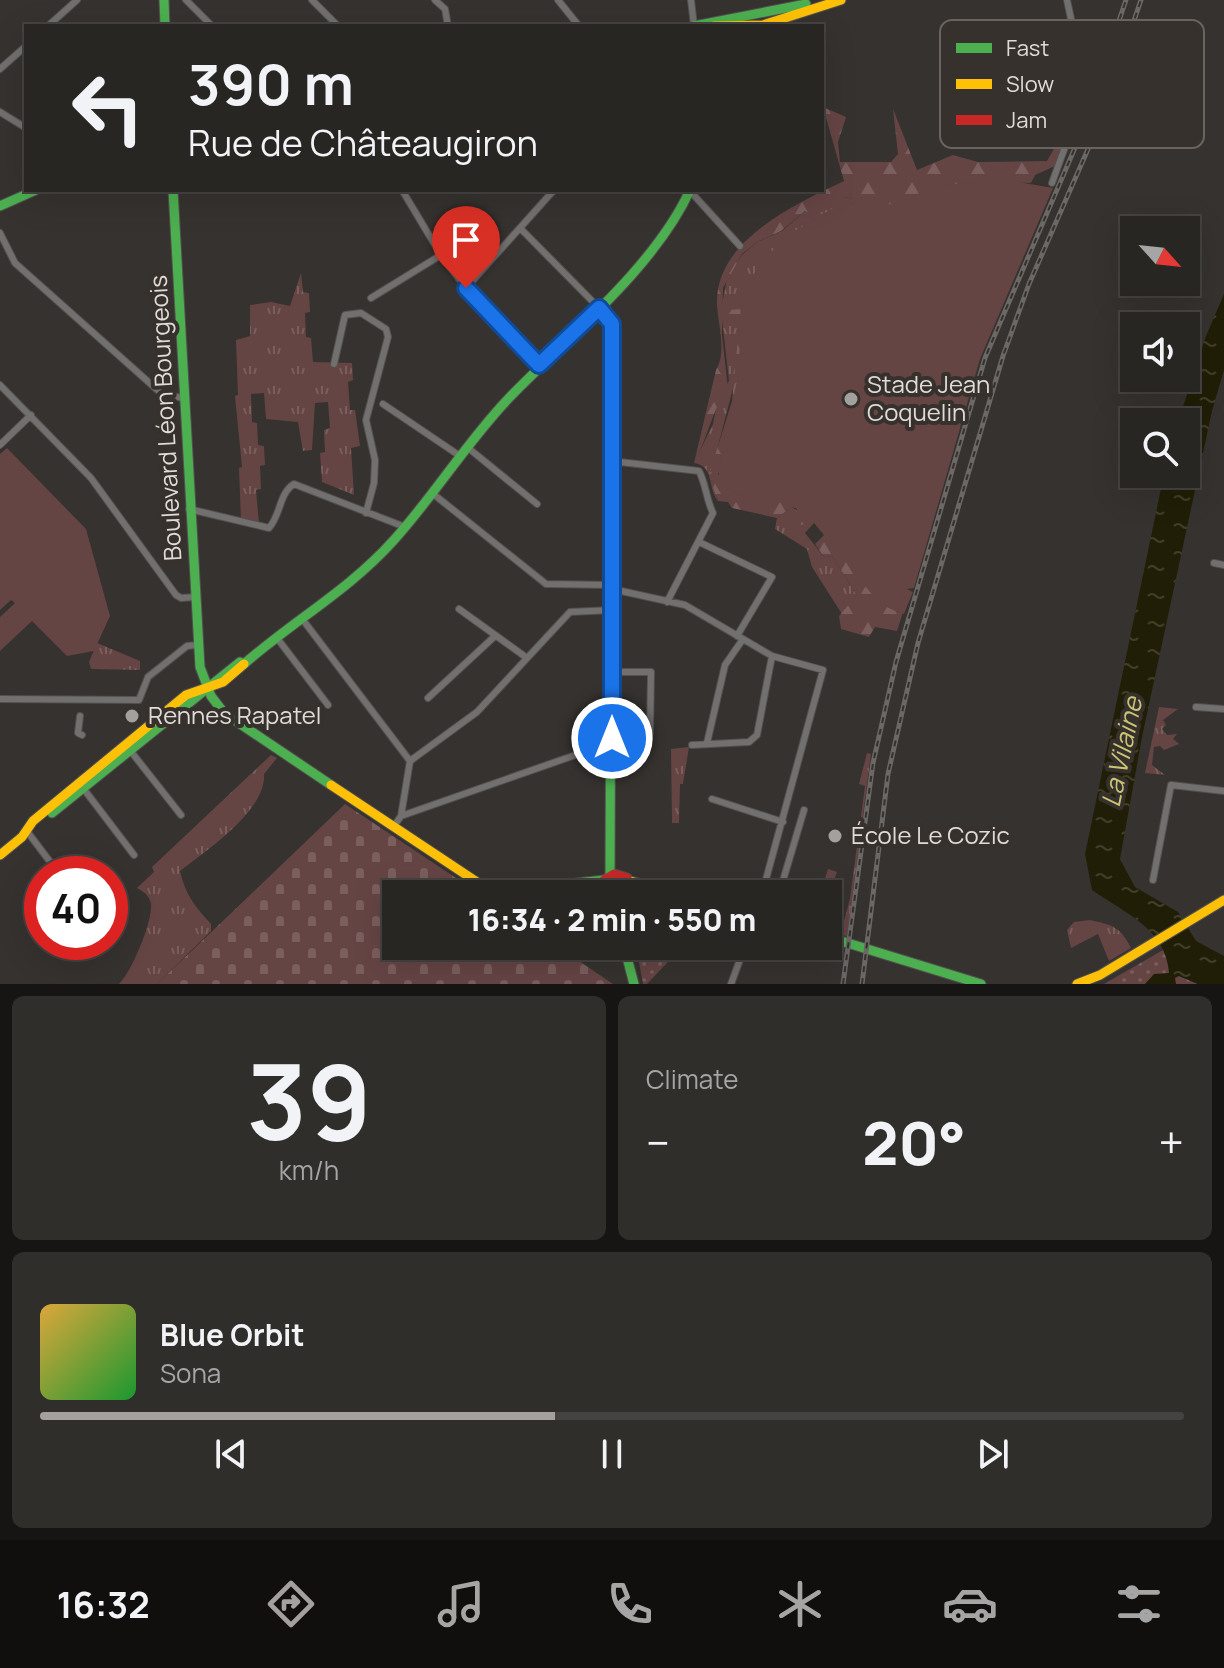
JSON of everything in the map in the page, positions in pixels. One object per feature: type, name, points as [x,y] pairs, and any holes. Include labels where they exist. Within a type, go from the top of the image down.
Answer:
[{"type":"main road","points":[[164,0],[165,24]]},
{"type":"main road","points":[[760,24],[817,0]]},
{"type":"main road","points":[[768,24],[841,0]]},
{"type":"main road","points":[[698,24],[806,4]]},
{"type":"main road","points":[[0,206],[32,192]]},
{"type":"main road","name":"Boulevard Léon Bourgeois","points":[[173,192],[197,645],[199,670],[206,689]]},
{"type":"main road","points":[[0,855],[190,692],[206,689],[218,677],[253,656],[340,593],[405,527],[467,447],[539,365],[599,308],[676,221],[690,192]]},
{"type":"main road","points":[[599,308],[612,324],[612,746],[607,878]]},
{"type":"main road","points":[[206,689],[228,716],[477,880]]},
{"type":"main road","points":[[0,847],[26,830]]},
{"type":"main road","points":[[595,880],[624,875],[629,880]]},
{"type":"main road","points":[[1190,924],[1224,900]]},
{"type":"main road","points":[[1090,984],[1224,907]]},
{"type":"main road","points":[[842,941],[981,984]]},
{"type":"main road","points":[[1077,984],[1158,943]]},
{"type":"main road","points":[[629,960],[634,984]]},
{"type":"street","points":[[50,24],[77,0]]},
{"type":"street","points":[[186,0],[210,24]]},
{"type":"street","points":[[312,0],[336,24]]},
{"type":"street","points":[[435,0],[445,9],[448,24]]},
{"type":"street","points":[[558,0],[577,24]]},
{"type":"street","points":[[691,0],[694,24]]},
{"type":"street","points":[[1067,0],[1071,20]]},
{"type":"street","points":[[0,69],[24,50]]},
{"type":"street","points":[[0,112],[24,127]]},
{"type":"street","points":[[1052,183],[1066,148]]},
{"type":"street","points":[[403,192],[441,255],[466,288],[539,365]]},
{"type":"street","points":[[466,288],[552,192]]},
{"type":"street","points":[[691,192],[740,246]]},
{"type":"street","points":[[520,228],[599,308]]},
{"type":"street","points":[[0,233],[15,263],[162,394],[183,398]]},
{"type":"street","points":[[371,298],[441,255]]},
{"type":"street","points":[[334,364],[345,315],[361,313],[386,329],[388,337],[366,420],[375,460],[374,483],[366,513]]},
{"type":"street","points":[[0,385],[91,478],[176,595],[181,598],[195,597]]},
{"type":"street","points":[[383,404],[460,456]]},
{"type":"street","points":[[0,445],[31,415]]},
{"type":"street","points":[[467,447],[537,504]]},
{"type":"street","points":[[611,461],[699,471],[702,477],[704,497],[713,513],[667,602]]},
{"type":"street","points":[[189,509],[269,528],[278,516],[286,490],[294,484],[405,527]]},
{"type":"street","points":[[432,493],[546,584],[612,587],[685,605],[772,656],[823,670],[766,880]]},
{"type":"street","points":[[699,542],[772,577],[725,665],[707,743]]},
{"type":"street","points":[[1214,563],[1224,565]]},
{"type":"street","points":[[459,609],[527,658]]},
{"type":"street","points":[[394,826],[401,816],[410,761],[477,712],[570,612],[613,610]]},
{"type":"street","points":[[303,620],[410,761]]},
{"type":"street","points":[[428,698],[495,636]]},
{"type":"street","points":[[277,638],[328,705]]},
{"type":"street","points":[[0,699],[60,697],[139,700],[148,677],[187,646],[197,645]]},
{"type":"street","points":[[692,745],[749,742],[757,735],[772,656]]},
{"type":"street","points":[[612,672],[651,672],[650,733]]},
{"type":"street","points":[[1196,707],[1224,709]]},
{"type":"street","points":[[80,716],[78,733],[82,735]]},
{"type":"street","points":[[401,816],[604,745],[612,746]]},
{"type":"street","points":[[127,747],[181,815]]},
{"type":"street","points":[[80,785],[134,855]]},
{"type":"street","points":[[1153,880],[1171,785],[1224,791]]},
{"type":"street","points":[[712,799],[783,822]]},
{"type":"street","points":[[783,880],[804,810]]},
{"type":"street","points":[[26,830],[46,856]]},
{"type":"street","points":[[731,984],[740,960]]},
{"type":"green space","points":[[824,107],[846,117],[838,142],[840,162],[891,162],[898,154],[893,109],[917,170],[953,155],[978,162],[1047,161],[1054,148],[1062,148],[1055,166],[1035,175],[1031,183],[1000,182],[768,493],[818,510],[903,612],[897,631],[875,627],[869,637],[841,629],[839,616],[857,595],[832,556],[824,557],[815,544],[824,535],[814,523],[800,525],[795,518],[797,509],[792,507],[777,518],[732,508],[728,502],[718,501],[713,488],[719,473],[710,472],[732,401],[739,328],[728,323],[729,310],[742,309],[841,206],[853,203],[853,199],[844,197],[838,205],[814,215],[805,211],[781,231],[757,242],[742,254],[723,288],[722,335],[728,389],[694,463],[721,355],[717,304],[720,281],[729,261],[744,243],[782,213],[844,181]]},
{"type":"green space","name":"Stade Jean Coquelin","points":[[1007,180],[1053,188],[980,359],[914,588],[907,589],[913,592],[904,614],[875,597],[841,543],[821,518],[796,505],[745,497],[724,485],[721,453],[739,372],[741,290],[783,238],[838,205],[903,204],[930,186]]},
{"type":"green space","points":[[844,197],[853,199],[853,203],[841,206],[739,328],[738,369],[718,446],[718,479],[713,488],[718,501],[705,468],[694,463],[713,424],[718,399],[729,381],[721,310],[727,278],[742,255],[757,242],[782,231],[805,211]]},
{"type":"green space","points":[[301,273],[303,292],[309,293],[310,312],[305,313],[306,337],[311,338],[313,362],[352,363],[353,380],[348,382],[350,410],[355,410],[360,446],[351,448],[354,495],[322,482],[320,453],[325,452],[324,430],[330,428],[328,402],[315,403],[312,450],[303,451],[298,422],[266,419],[264,393],[251,394],[252,422],[257,423],[258,445],[264,446],[265,465],[260,466],[261,489],[256,490],[259,524],[241,520],[239,468],[242,467],[235,396],[238,395],[236,340],[250,336],[250,305],[271,302],[290,306]]},
{"type":"green space","points":[[7,448],[86,529],[110,616],[94,651],[67,656],[32,621],[0,651],[0,617],[15,603],[11,600],[0,610],[0,454]]},
{"type":"green space","points":[[792,507],[814,523],[805,533],[824,557],[832,556],[857,595],[842,614],[812,567],[807,549],[775,529],[777,518]]},
{"type":"green space","points":[[97,643],[140,661],[140,670],[91,669],[89,662]]},
{"type":"green space","points":[[1159,707],[1178,709],[1163,720],[1166,725],[1162,729],[1167,735],[1177,734],[1173,739],[1183,747],[1179,744],[1164,750],[1160,746],[1154,747],[1152,765],[1165,775],[1145,773]]},
{"type":"green space","points":[[689,747],[683,784],[680,784],[679,823],[672,823],[671,749]]},
{"type":"green space","points":[[867,753],[871,754],[847,937],[842,934],[842,929],[850,898],[865,786],[859,784]]},
{"type":"green space","points":[[271,755],[277,758],[264,774],[256,802],[232,829],[180,871],[195,906],[211,924],[211,931],[157,984],[119,984],[135,959],[150,916],[149,898],[137,888],[154,872],[152,867]]},
{"type":"green space","points":[[345,804],[459,880],[382,880],[382,960],[578,960],[613,984],[157,984]]},
{"type":"green space","points":[[828,869],[837,872],[834,880],[824,880]]},
{"type":"green space","points":[[1090,920],[1115,928],[1131,948],[1109,961],[1098,934],[1071,948],[1067,930],[1074,922]]},
{"type":"green space","points":[[1163,950],[1179,976],[1198,984],[1104,984]]},
{"type":"green space","points":[[639,960],[669,960],[647,984],[643,984]]},
{"type":"water","name":"La Vilaine","points":[[1224,294],[1224,370],[1200,467],[1200,408],[1183,408],[1188,392],[1200,392],[1200,354]]},
{"type":"water","name":"La Vilaine","points":[[1161,488],[1195,488],[1142,737],[1120,859],[1135,887],[1178,912],[1196,941],[1224,956],[1224,984],[1198,984],[1179,976],[1175,978],[1176,984],[1145,984],[1154,974],[1169,973],[1160,944],[1141,923],[1092,890],[1085,854]]},
{"type":"railway","points":[[1119,20],[1126,0]]},
{"type":"railway","points":[[1134,20],[1141,0]]},
{"type":"railway","points":[[843,984],[873,763],[896,662],[985,358],[1075,148]]},
{"type":"railway","points":[[862,984],[888,774],[918,643],[1003,356],[1029,284],[1088,148]]},
{"type":"traffic: fast","points":[[164,0],[165,24]]},
{"type":"traffic: fast","points":[[704,24],[806,4]]},
{"type":"traffic: fast","points":[[0,206],[32,192]]},
{"type":"traffic: fast","points":[[173,192],[200,667],[211,696],[224,713],[331,785]]},
{"type":"traffic: fast","points":[[244,664],[358,575],[393,541],[508,399],[633,274],[675,219],[689,192]]},
{"type":"traffic: fast","points":[[599,308],[612,324],[610,875]]},
{"type":"traffic: fast","points":[[52,813],[240,662]]},
{"type":"traffic: fast","points":[[842,941],[981,984]]},
{"type":"traffic: fast","points":[[628,960],[634,984]]},
{"type":"traffic: slow","points":[[766,24],[841,0]]},
{"type":"traffic: slow","points":[[0,855],[22,837],[33,821],[186,695],[223,682],[244,664]]},
{"type":"traffic: slow","points":[[331,785],[474,880]]},
{"type":"traffic: slow","points":[[1077,984],[1100,975],[1224,900]]},
{"type":"traffic: jam","points":[[604,880],[614,874],[628,880]]},
{"type":"place","name":"Stade Jean Coquelin","points":[[851,399]]},
{"type":"place","name":"Rennes Rapatel","points":[[132,716]]},
{"type":"place","name":"École Le Cozic","points":[[835,836]]},
{"type":"route","points":[[466,288],[539,365],[599,308],[612,324],[612,738]]}]
